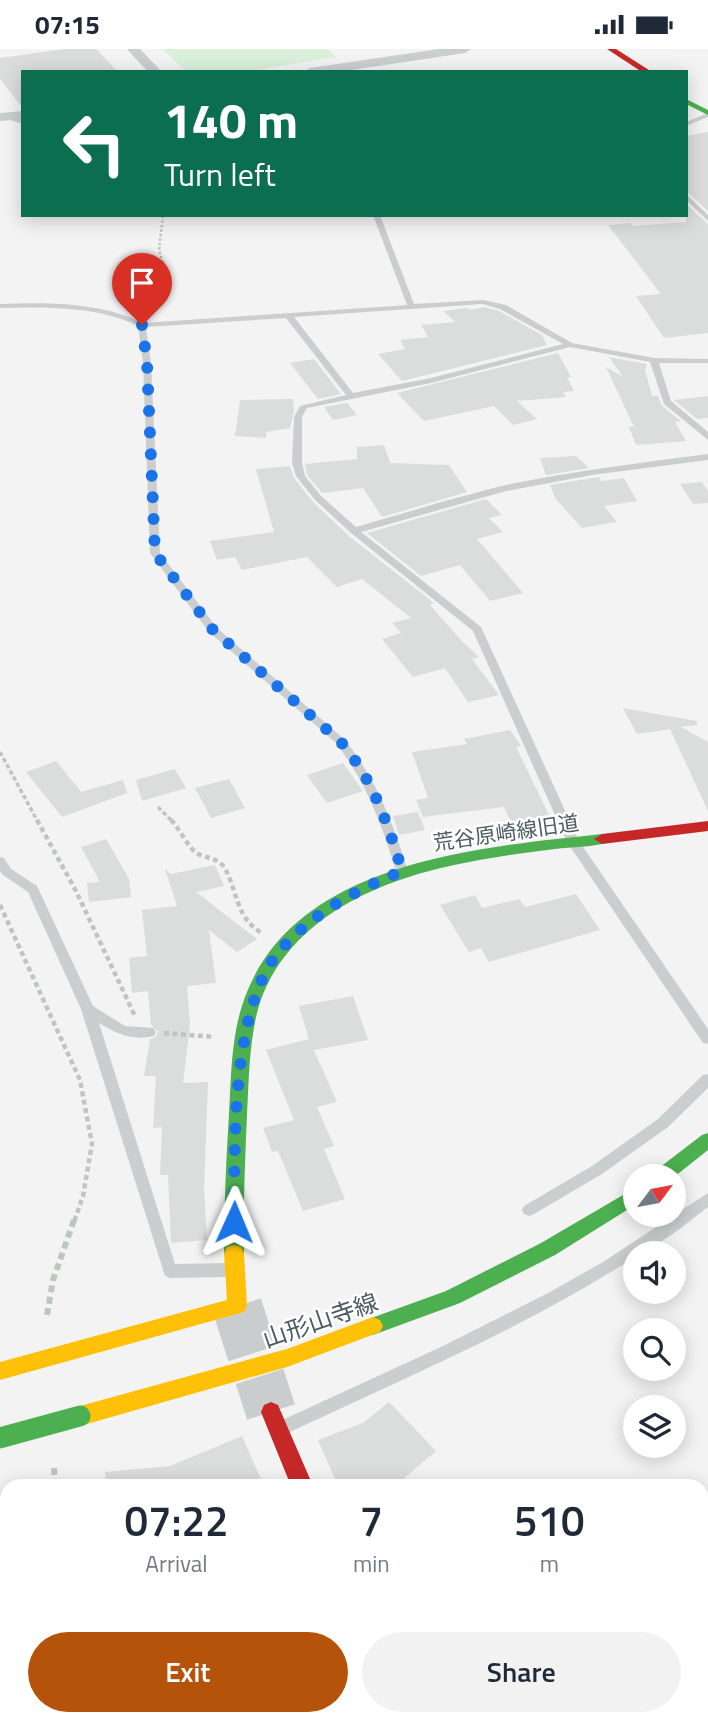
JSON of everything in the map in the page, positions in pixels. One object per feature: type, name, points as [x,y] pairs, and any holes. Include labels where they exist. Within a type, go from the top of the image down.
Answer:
[{"type":"street","points":[[133,49],[154,70]]},
{"type":"street","points":[[325,70],[465,49]]},
{"type":"street","points":[[611,49],[645,70]]},
{"type":"street","points":[[3,117],[21,115]]},
{"type":"street","name":"荒谷原崎線旧道","points":[[0,1371],[237,1306],[234,1270],[236,1143],[246,1039],[255,992],[268,968],[285,946],[319,913],[402,871],[455,857],[708,826]]},
{"type":"street","points":[[677,1164],[708,1140]]},
{"type":"street","name":"山形山寺線","points":[[0,1438],[287,1358],[453,1297],[548,1249],[623,1203]]},
{"type":"street","points":[[271,1412],[299,1479]]},
{"type":"lane","points":[[688,122],[701,108]]},
{"type":"lane","points":[[3,117],[21,122]]},
{"type":"lane","points":[[688,198],[708,219]]},
{"type":"lane","points":[[377,217],[411,306]]},
{"type":"lane","points":[[0,306],[82,310],[138,322],[494,303],[570,345],[654,360],[708,361]]},
{"type":"lane","points":[[288,315],[351,396]]},
{"type":"lane","points":[[138,322],[147,363],[155,553],[213,630],[340,741],[356,760],[385,814],[402,871]]},
{"type":"lane","points":[[570,345],[431,380],[304,406],[298,417],[297,463],[301,476],[318,498],[354,531],[477,629],[573,842],[708,1039]]},
{"type":"lane","points":[[654,360],[667,402],[708,436]]},
{"type":"lane","points":[[354,531],[520,486],[597,471],[708,457]]},
{"type":"lane","points":[[0,861],[8,872],[33,889],[88,1009],[170,1272],[234,1270]]},
{"type":"lane","points":[[88,1009],[122,1031],[149,1032]]},
{"type":"lane","points":[[529,1210],[597,1170],[663,1123],[708,1079]]},
{"type":"lane","points":[[278,1430],[592,1278],[671,1227],[708,1199]]},
{"type":"path","points":[[138,322],[165,270],[159,250],[163,217]]},
{"type":"path","points":[[0,753],[76,891],[137,1020],[149,1032],[246,1039]]},
{"type":"path","points":[[158,807],[180,829],[195,852],[218,860],[226,869],[238,908],[255,929],[285,946]]},
{"type":"path","points":[[0,905],[80,1080],[92,1144],[83,1196],[53,1280],[47,1315]]},
{"type":"path","points":[[54,1468],[55,1479]]},
{"type":"green space","points":[[162,49],[328,49],[336,57],[255,70],[185,70]]},
{"type":"building","points":[[65,49],[96,49],[116,70],[21,70],[21,105],[0,79],[0,58]]},
{"type":"building","points":[[708,132],[708,211],[688,193],[688,136]]},
{"type":"building","points":[[688,206],[708,224],[708,333],[664,338],[636,296],[661,294],[608,225],[686,222]]},
{"type":"building","points":[[484,307],[499,311],[542,335],[547,345],[402,381],[378,354],[405,349],[400,340],[428,337],[421,325],[455,322],[443,311]]},
{"type":"building","points":[[558,353],[571,377],[567,377],[574,391],[563,392],[566,397],[517,401],[537,419],[513,425],[494,406],[424,421],[397,393]]},
{"type":"building","points":[[609,357],[647,364],[645,370],[652,396],[658,396],[662,406],[681,421],[675,422],[686,441],[636,445],[629,427],[634,427],[606,367],[623,377]]},
{"type":"building","points":[[314,359],[341,394],[318,399],[290,363]]},
{"type":"building","points":[[708,396],[708,418],[697,419],[674,400]]},
{"type":"building","points":[[293,399],[294,412],[290,428],[266,432],[266,438],[235,436],[240,400]]},
{"type":"building","points":[[347,403],[357,415],[333,420],[324,407]]},
{"type":"building","points":[[384,445],[390,463],[449,465],[467,492],[382,517],[363,488],[322,493],[307,475],[305,464],[357,459],[357,447]]},
{"type":"building","points":[[576,456],[589,468],[546,475],[540,458]]},
{"type":"building","points":[[290,466],[294,478],[313,502],[350,537],[434,603],[430,605],[479,657],[472,659],[499,695],[468,702],[445,668],[413,677],[382,639],[401,633],[392,623],[411,618],[362,579],[337,587],[307,557],[242,570],[235,557],[217,560],[210,541],[274,532],[256,469]]},
{"type":"building","points":[[599,477],[601,481],[624,478],[637,501],[604,506],[617,522],[582,528],[555,498],[550,485]]},
{"type":"building","points":[[702,482],[708,491],[708,503],[693,504],[680,484]]},
{"type":"building","points":[[486,499],[502,515],[489,518],[503,532],[477,539],[523,593],[490,601],[460,565],[421,576],[367,533]]},
{"type":"building","points":[[623,708],[697,721],[697,725],[681,727],[708,742],[708,811],[670,729],[637,734]]},
{"type":"building","points":[[510,730],[521,746],[516,747],[553,823],[514,829],[504,807],[423,817],[416,800],[428,798],[412,752],[467,744],[464,739]]},
{"type":"building","points":[[56,761],[81,792],[123,780],[127,793],[62,817],[26,772]]},
{"type":"building","points":[[343,763],[363,791],[327,803],[307,775]]},
{"type":"building","points":[[175,769],[186,788],[142,801],[136,780]]},
{"type":"building","points":[[229,779],[245,808],[211,818],[195,788]]},
{"type":"building","points":[[418,812],[425,830],[399,835],[393,816]]},
{"type":"building","points":[[106,839],[129,879],[131,897],[89,902],[87,883],[100,882],[81,847]]},
{"type":"building","points":[[215,865],[224,886],[196,892],[257,939],[237,952],[209,930],[216,983],[187,986],[190,1024],[183,1083],[208,1082],[204,1189],[207,1240],[171,1243],[168,1175],[160,1175],[162,1127],[153,1128],[156,1076],[144,1076],[150,1039],[156,1037],[158,1031],[151,1025],[148,991],[132,993],[129,958],[147,956],[142,910],[177,906],[165,869],[171,874]]},
{"type":"building","points":[[576,894],[600,930],[489,962],[481,948],[469,952],[440,905],[475,895],[482,908],[519,899],[525,907]]},
{"type":"building","points":[[353,996],[368,1040],[314,1050],[337,1102],[317,1107],[334,1146],[324,1149],[345,1199],[303,1211],[278,1151],[272,1152],[263,1128],[294,1120],[266,1050],[309,1039],[299,1006]]},
{"type":"building","points":[[389,1402],[436,1451],[403,1479],[335,1479],[318,1440],[363,1423]]},
{"type":"building","points":[[242,1436],[261,1479],[106,1479],[105,1472],[170,1466]]},
{"type":"tunnel","points":[[237,1306],[271,1412]]},
{"type":"traffic: fast","points":[[688,102],[708,113]]},
{"type":"traffic: fast","points":[[234,1253],[235,1167],[244,1038],[255,994],[279,951],[313,917],[355,891],[403,873],[454,859],[505,850],[602,839]]},
{"type":"traffic: fast","points":[[677,1164],[708,1140]]},
{"type":"traffic: fast","points":[[373,1326],[453,1297],[548,1249],[623,1203]]},
{"type":"traffic: fast","points":[[0,1438],[80,1416]]},
{"type":"traffic: slow","points":[[0,1371],[237,1306],[234,1253]]},
{"type":"traffic: slow","points":[[80,1416],[287,1358],[373,1326]]},
{"type":"traffic: jam","points":[[611,49],[645,70]]},
{"type":"traffic: jam","points":[[602,839],[708,826]]},
{"type":"traffic: jam","points":[[271,1412],[299,1479]]},
{"type":"route","points":[[142,325],[147,363],[155,553],[213,630],[340,741],[356,760],[385,814],[402,871],[319,913],[281,949],[255,992],[240,1082],[234,1222]]}]
